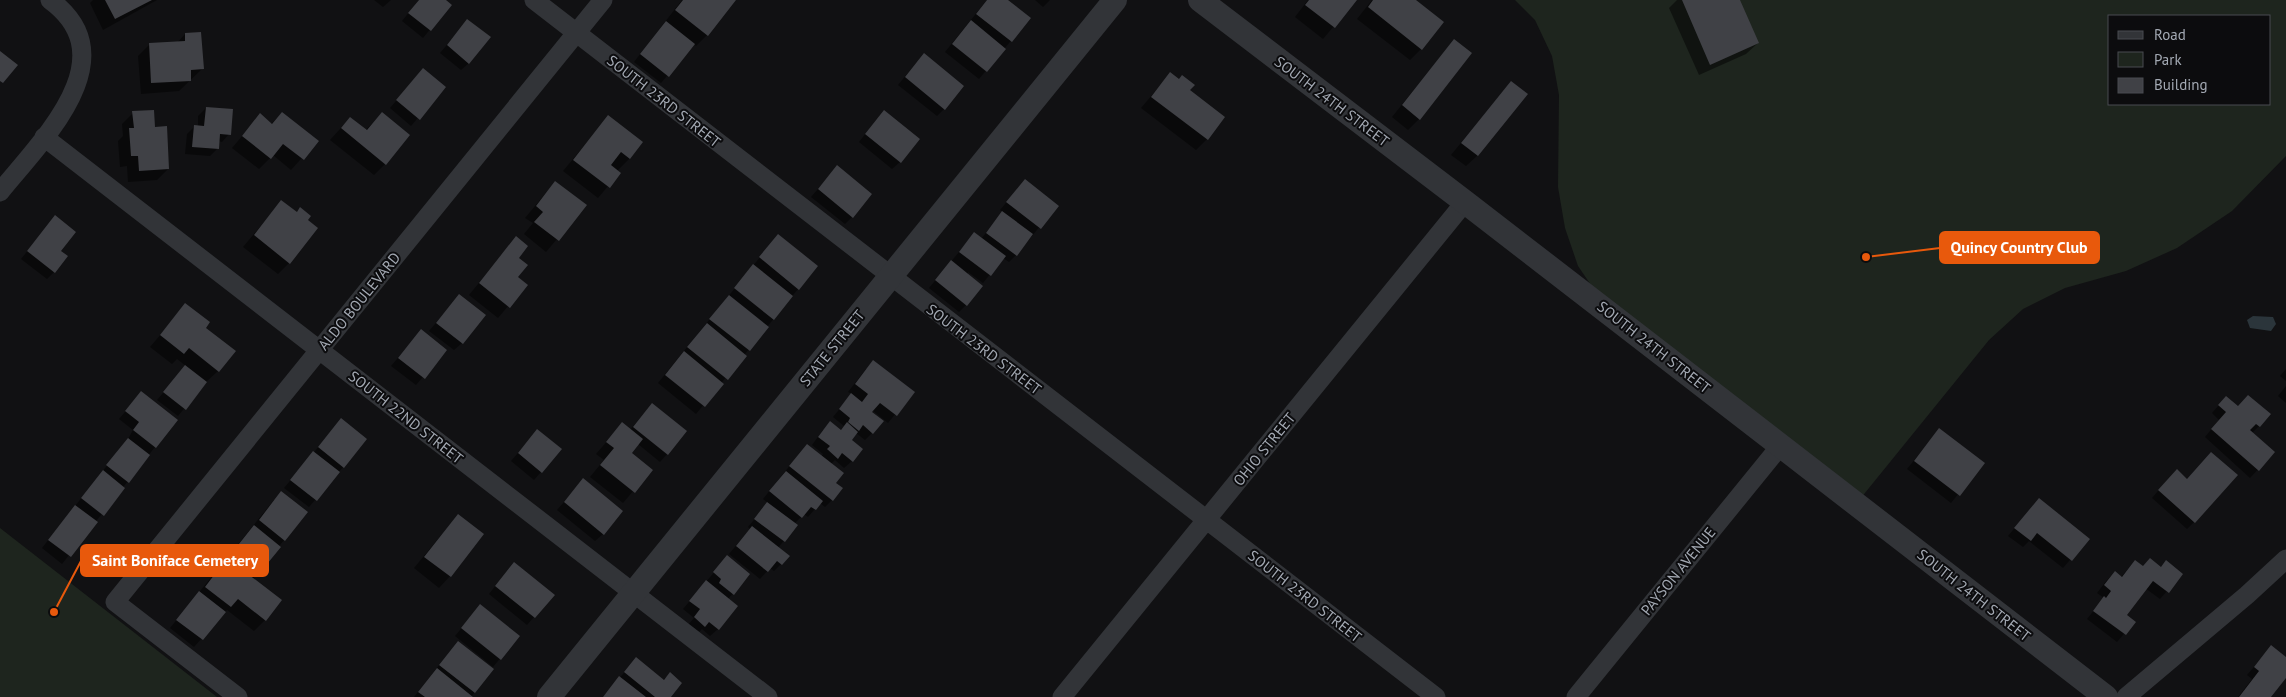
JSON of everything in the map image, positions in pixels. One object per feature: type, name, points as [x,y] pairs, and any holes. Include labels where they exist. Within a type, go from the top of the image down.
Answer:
[{"type":"street","points":[[0,192],[44,138],[75,93],[82,64],[77,32],[69,17],[50,0]]},
{"type":"street","name":"SOUTH 23RD STREET","points":[[534,0],[890,277],[1436,697]]},
{"type":"street","name":"ALDO BOULEVARD","points":[[238,697],[115,602],[603,0]]},
{"type":"street","name":"STATE STREET","points":[[549,697],[1115,0]]},
{"type":"street","name":"SOUTH 24TH STREET","points":[[1200,0],[1781,445],[2106,697]]},
{"type":"street","name":"SOUTH 22ND STREET","points":[[44,138],[768,697]]},
{"type":"street","name":"OHIO STREET","points":[[1062,697],[1465,202]]},
{"type":"street","name":"PAYSON AVENUE","points":[[1576,697],[1781,445]]},
{"type":"street","points":[[2126,697],[2247,595],[2286,559]]},
{"type":"green space","points":[[1515,0],[2286,0],[2286,156],[2232,211],[2177,248],[2126,271],[2065,288],[2023,309],[1989,340],[1856,504],[1610,313],[1578,266],[1565,228],[1558,187],[1559,95],[1552,56],[1535,20]]},
{"type":"green space","points":[[0,528],[217,697],[0,697]]},
{"type":"shaded area","points":[[2253,316],[2273,317],[2276,324],[2271,331],[2250,328],[2247,320]]},
{"type":"building","points":[[105,0],[152,0],[115,19]]},
{"type":"building","points":[[419,0],[446,0],[452,5],[431,31],[408,13]]},
{"type":"building","points":[[683,0],[736,0],[708,36],[675,10]]},
{"type":"building","points":[[987,0],[1008,0],[1031,18],[1012,42],[976,14]]},
{"type":"building","points":[[1309,0],[1357,0],[1335,28],[1305,5]]},
{"type":"building","points":[[1373,0],[1416,0],[1444,22],[1422,50],[1368,7]]},
{"type":"building","points":[[1682,0],[1740,0],[1759,43],[1710,65]]},
{"type":"building","points":[[467,19],[491,37],[469,64],[447,45]]},
{"type":"building","points":[[971,20],[1006,49],[987,72],[952,44]]},
{"type":"building","points":[[666,21],[695,44],[669,77],[640,54]]},
{"type":"building","points":[[201,32],[204,69],[191,70],[191,81],[151,83],[149,43],[185,41],[185,33]]},
{"type":"building","points":[[1454,39],[1472,53],[1420,120],[1402,105]]},
{"type":"building","points":[[0,51],[18,65],[3,83],[0,81]]},
{"type":"building","points":[[924,53],[964,86],[945,110],[905,77]]},
{"type":"building","points":[[423,68],[446,87],[420,120],[396,100]]},
{"type":"building","points":[[1170,72],[1179,79],[1182,75],[1195,85],[1190,90],[1225,117],[1208,140],[1151,97]]},
{"type":"building","points":[[1511,81],[1528,94],[1478,156],[1461,143]]},
{"type":"building","points":[[206,107],[233,109],[231,135],[220,134],[219,149],[192,147],[194,125],[204,126]]},
{"type":"building","points":[[154,110],[155,127],[167,126],[169,169],[139,171],[138,156],[131,156],[129,128],[134,128],[132,111]]},
{"type":"building","points":[[884,110],[920,139],[901,163],[865,134]]},
{"type":"building","points":[[282,112],[319,141],[304,160],[283,144],[271,159],[242,136],[260,113],[272,124]]},
{"type":"building","points":[[382,112],[410,135],[386,165],[341,128],[350,117],[367,130]]},
{"type":"building","points":[[608,115],[643,142],[630,159],[621,152],[611,165],[621,173],[610,188],[573,160]]},
{"type":"building","points":[[837,165],[872,194],[853,218],[818,189]]},
{"type":"building","points":[[1025,179],[1059,206],[1041,229],[1006,202]]},
{"type":"building","points":[[555,181],[587,205],[559,241],[534,222],[543,212],[536,206]]},
{"type":"building","points":[[281,200],[297,212],[300,207],[311,216],[308,220],[318,228],[290,264],[254,235]]},
{"type":"building","points":[[1002,211],[1033,234],[1017,256],[986,233]]},
{"type":"building","points":[[55,215],[76,232],[61,251],[68,256],[55,273],[27,251]]},
{"type":"building","points":[[974,232],[1006,256],[991,276],[959,252]]},
{"type":"building","points":[[778,234],[818,266],[799,290],[759,257]]},
{"type":"building","points":[[516,236],[528,246],[519,258],[528,265],[518,277],[528,285],[510,308],[479,283]]},
{"type":"building","points":[[951,260],[983,286],[967,306],[935,280]]},
{"type":"building","points":[[753,264],[793,296],[774,320],[734,288]]},
{"type":"building","points":[[459,294],[486,315],[463,344],[436,323]]},
{"type":"building","points":[[729,295],[769,327],[750,351],[709,319]]},
{"type":"building","points":[[185,303],[210,322],[206,328],[236,351],[219,372],[189,348],[184,354],[160,335]]},
{"type":"building","points":[[707,323],[747,356],[728,380],[687,347]]},
{"type":"building","points":[[421,329],[447,350],[425,379],[398,358]]},
{"type":"building","points":[[684,351],[724,384],[705,407],[665,375]]},
{"type":"building","points":[[873,360],[915,392],[897,416],[880,403],[872,412],[884,421],[873,434],[863,425],[859,431],[848,422],[850,418],[839,409],[851,393],[862,402],[868,394],[855,384]]},
{"type":"building","points":[[185,365],[207,382],[186,410],[163,392]]},
{"type":"building","points":[[141,391],[178,420],[156,448],[133,430],[139,422],[125,411]]},
{"type":"building","points":[[2248,395],[2271,414],[2260,427],[2256,424],[2250,430],[2275,452],[2259,471],[2211,429],[2226,412],[2218,405],[2226,396],[2238,406]]},
{"type":"building","points":[[652,403],[687,431],[668,455],[633,427]]},
{"type":"building","points":[[341,418],[367,439],[344,468],[318,447]]},
{"type":"building","points":[[830,421],[841,430],[847,422],[858,432],[852,440],[863,449],[853,462],[842,453],[838,459],[827,449],[830,446],[818,437]]},
{"type":"building","points":[[622,422],[643,439],[632,453],[653,470],[635,493],[600,465],[614,448],[606,442]]},
{"type":"building","points":[[1939,428],[1985,463],[1960,496],[1914,461]]},
{"type":"building","points":[[537,429],[562,449],[542,473],[518,453]]},
{"type":"building","points":[[128,438],[150,455],[129,483],[106,465]]},
{"type":"building","points":[[807,444],[844,473],[836,483],[843,488],[833,501],[789,466]]},
{"type":"building","points":[[313,451],[340,472],[317,501],[290,480]]},
{"type":"building","points":[[2211,452],[2238,475],[2195,523],[2158,490],[2177,469],[2187,479]]},
{"type":"building","points":[[103,470],[125,488],[104,516],[81,498]]},
{"type":"building","points":[[786,471],[823,501],[816,510],[811,507],[802,518],[769,491]]},
{"type":"building","points":[[583,478],[623,511],[604,535],[564,502]]},
{"type":"building","points":[[281,491],[308,512],[285,541],[259,520]]},
{"type":"building","points":[[2039,498],[2090,539],[2072,561],[2037,533],[2031,541],[2014,528]]},
{"type":"building","points":[[767,502],[798,525],[785,542],[754,519]]},
{"type":"building","points":[[75,505],[98,522],[71,557],[48,540]]},
{"type":"building","points":[[458,514],[484,534],[451,577],[424,557]]},
{"type":"building","points":[[254,525],[281,547],[258,575],[231,554]]},
{"type":"building","points":[[752,526],[790,556],[782,565],[777,561],[768,572],[736,546]]},
{"type":"building","points":[[727,555],[750,574],[734,595],[719,583],[721,579],[713,572]]},
{"type":"building","points":[[227,558],[282,600],[266,621],[238,599],[231,607],[205,587]]},
{"type":"building","points":[[2150,558],[2161,567],[2166,560],[2183,574],[2169,593],[2153,581],[2127,615],[2136,622],[2126,635],[2093,611],[2104,596],[2106,598],[2111,591],[2104,585],[2115,571],[2122,577],[2135,560],[2143,566]]},
{"type":"building","points":[[514,562],[555,595],[535,618],[495,586]]},
{"type":"building","points":[[706,580],[738,606],[719,630],[709,622],[705,627],[694,617],[700,609],[689,601]]},
{"type":"building","points":[[199,591],[226,612],[203,640],[176,620]]},
{"type":"building","points":[[480,604],[520,636],[501,660],[461,628]]},
{"type":"building","points":[[458,641],[494,669],[475,693],[439,665]]},
{"type":"building","points":[[2271,645],[2286,657],[2286,678],[2271,697],[2239,697],[2259,671],[2254,667]]},
{"type":"building","points":[[636,657],[664,680],[670,672],[682,683],[671,697],[655,697],[624,672]]},
{"type":"building","points":[[437,668],[473,697],[425,697],[418,692]]},
{"type":"building","points":[[619,676],[646,697],[603,697]]},
{"type":"place","name":"Quincy Country Club","points":[[1866,257]]},
{"type":"place","name":"Saint Boniface Cemetery","points":[[54,612]]}]
